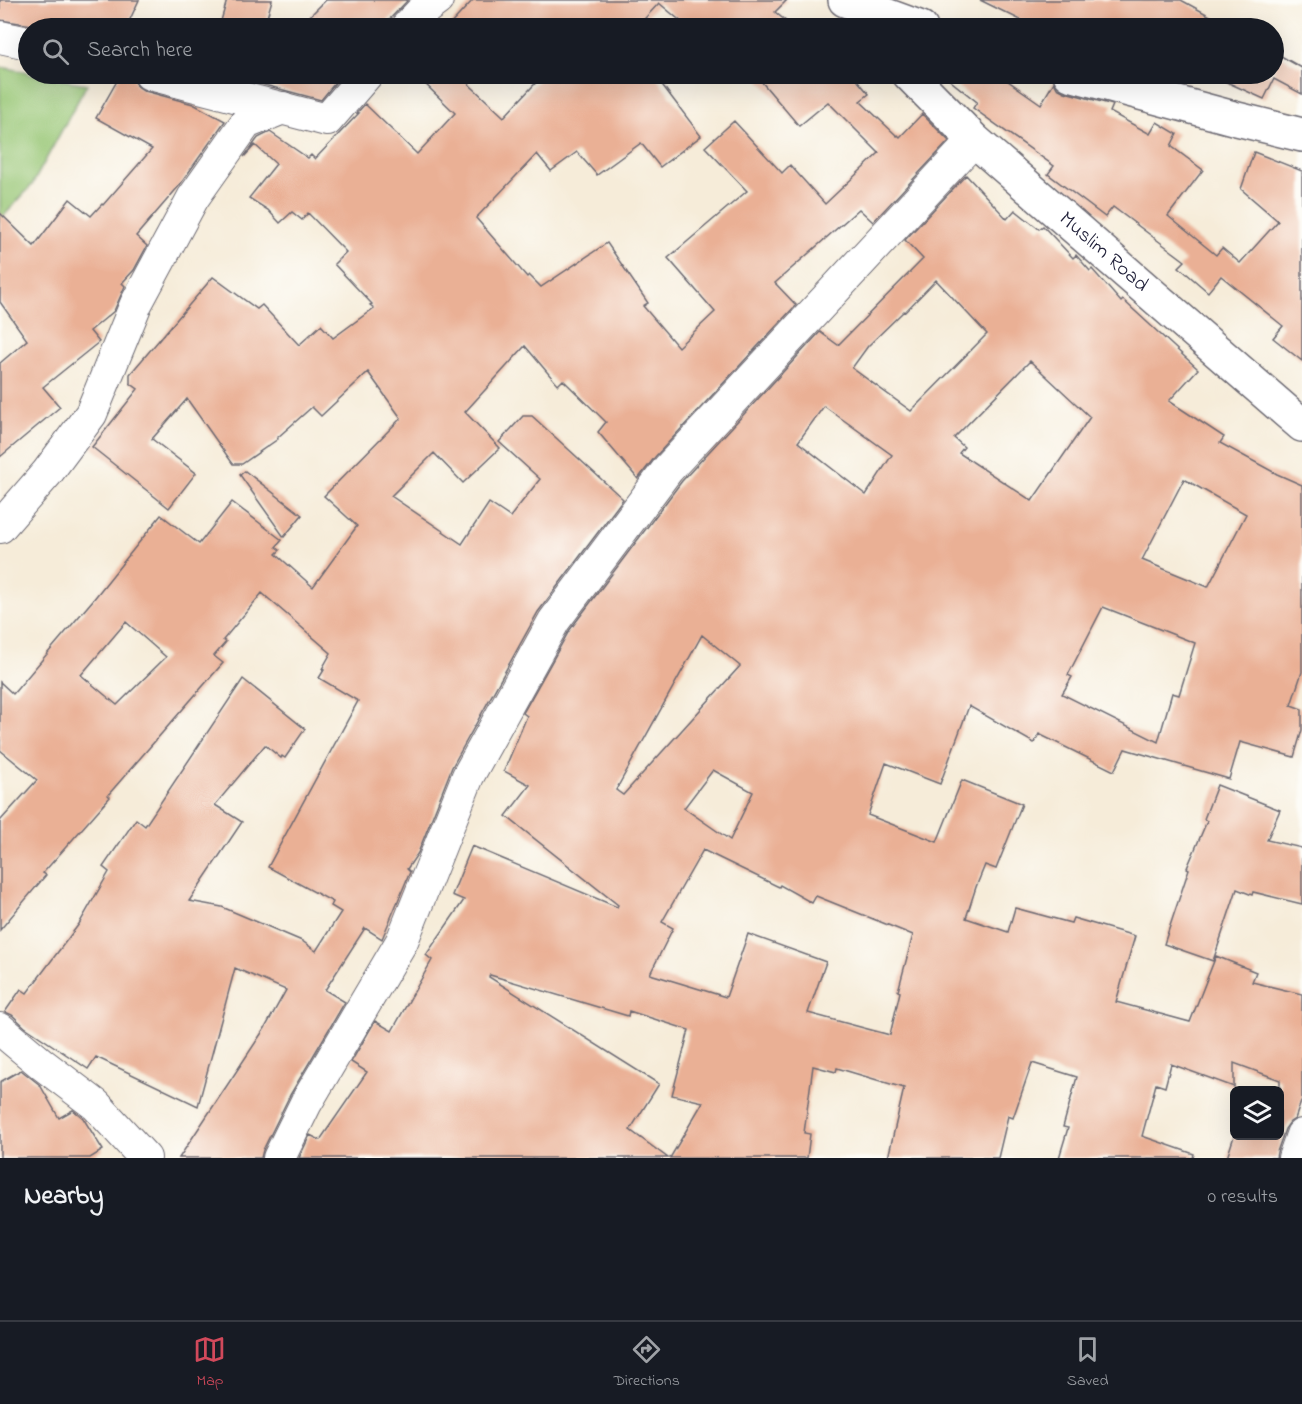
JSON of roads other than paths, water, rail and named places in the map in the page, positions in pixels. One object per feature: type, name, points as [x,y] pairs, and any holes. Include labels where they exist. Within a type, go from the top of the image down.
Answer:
[{"type":"street","points":[[415,18],[437,0]]},
{"type":"street","points":[[838,0],[856,18]]},
{"type":"street","points":[[845,0],[894,18]]},
{"type":"street","points":[[0,37],[18,41]]},
{"type":"street","points":[[189,84],[327,120],[358,84]]},
{"type":"street","name":"Muslim Road","points":[[919,84],[974,140],[1302,425]]},
{"type":"street","points":[[1107,84],[1302,135]]},
{"type":"street","points":[[0,527],[47,473],[91,414],[136,304],[193,198],[246,123],[283,108]]},
{"type":"street","points":[[279,1158],[306,1103],[402,940],[468,776],[554,621],[668,469],[974,140]]},
{"type":"street","points":[[0,1029],[96,1105],[145,1158]]},
{"type":"street","points":[[1293,1158],[1302,1135]]}]
